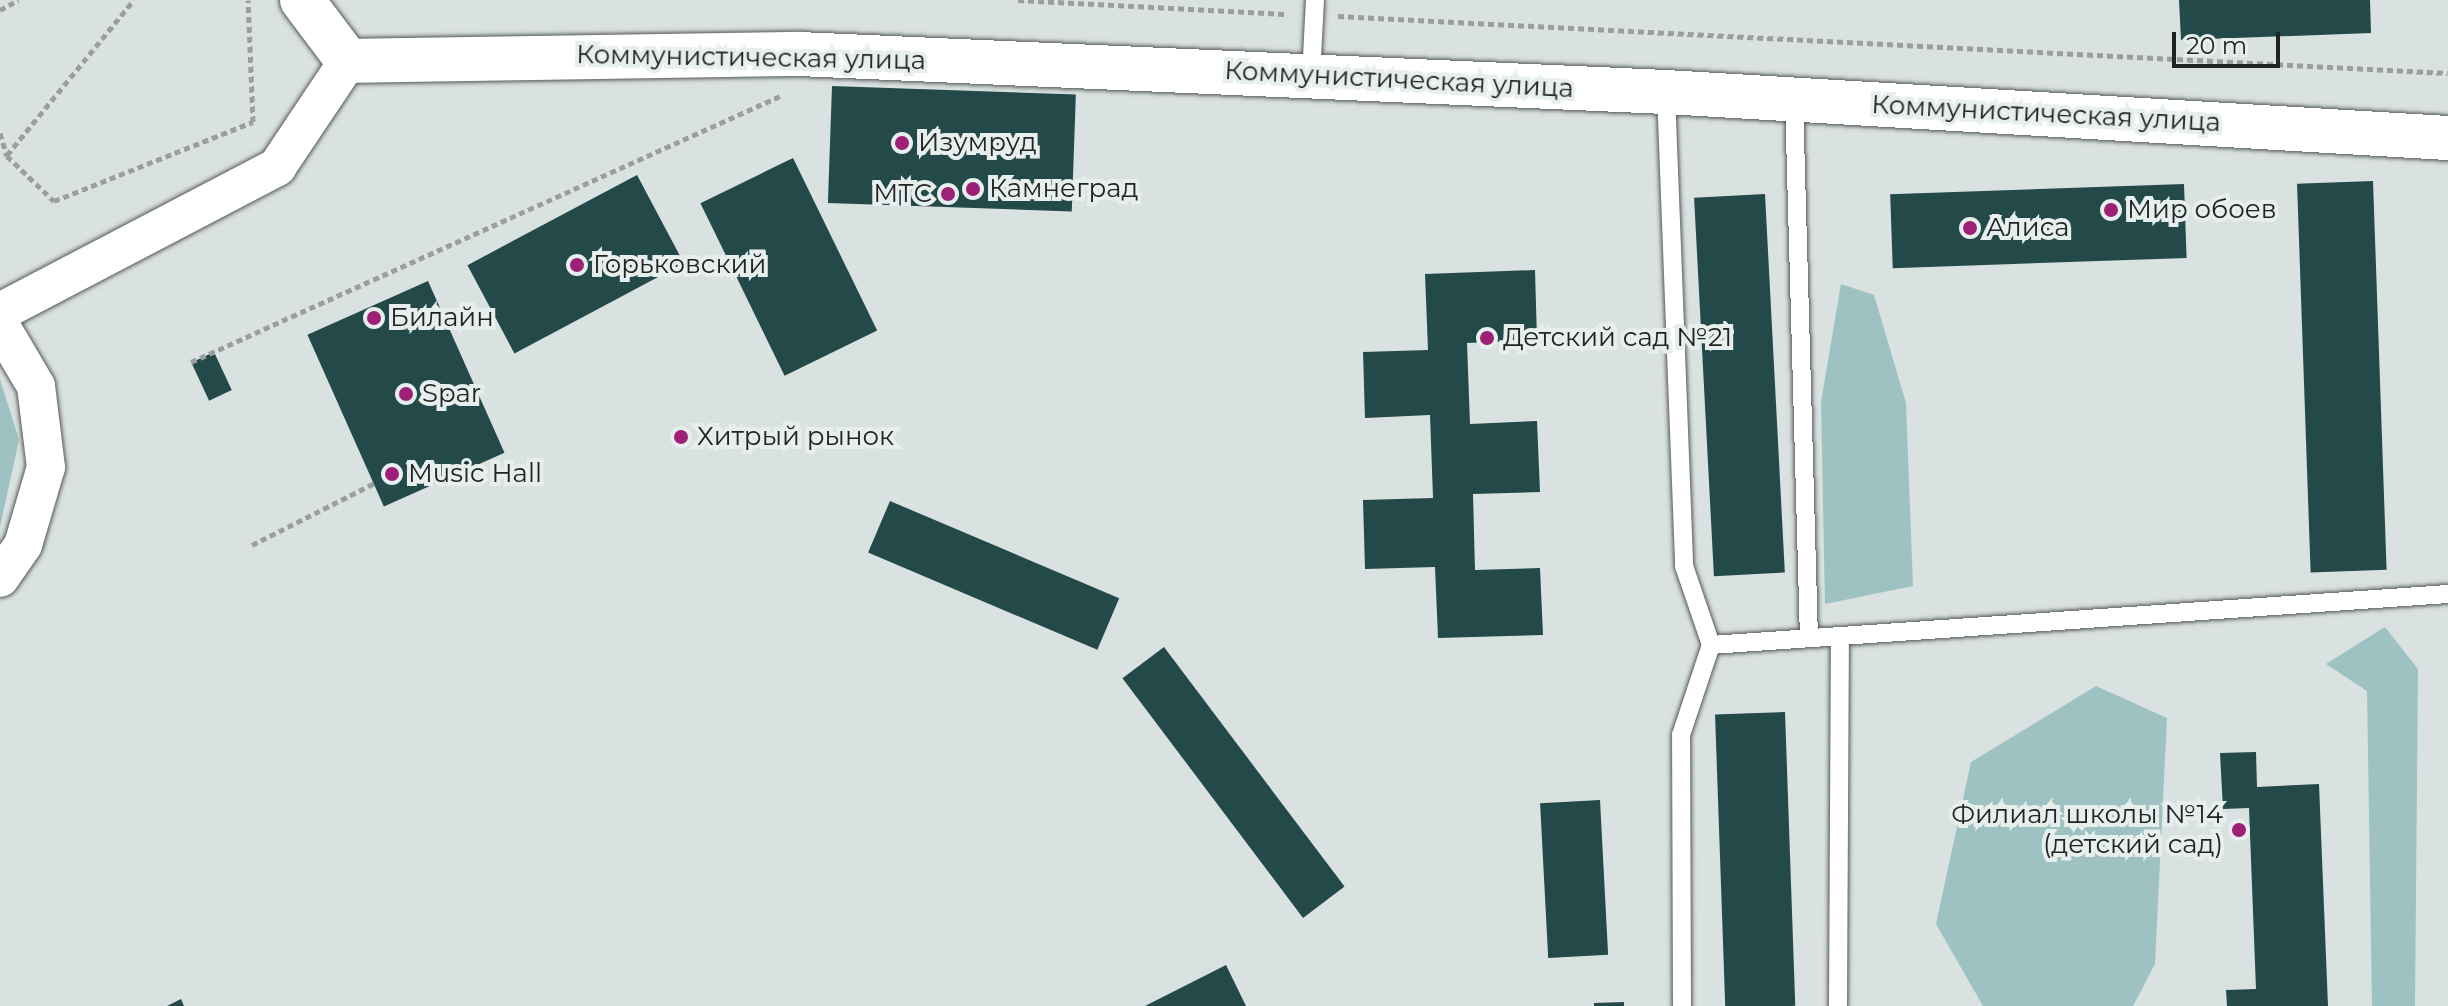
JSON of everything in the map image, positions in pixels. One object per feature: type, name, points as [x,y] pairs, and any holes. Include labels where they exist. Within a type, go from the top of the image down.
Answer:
[{"type":"street","points":[[0,312],[277,167],[348,61],[302,0]]},
{"type":"street","name":"Коммунистическая улица","points":[[348,61],[799,54],[1666,92],[2448,138]]},
{"type":"street","points":[[0,325],[36,386],[46,467],[28,532],[0,578]]},
{"type":"lane","points":[[1311,76],[1314,8]]},
{"type":"lane","points":[[1666,92],[1684,566],[1711,645],[1681,735],[1682,1006]]},
{"type":"lane","points":[[1794,99],[1809,638]]},
{"type":"lane","points":[[1711,645],[2448,594]]},
{"type":"lane","points":[[1838,1006],[1840,636]]},
{"type":"path","points":[[0,10],[18,0]]},
{"type":"path","points":[[7,156],[134,0]]},
{"type":"path","points":[[0,133],[7,156],[54,201],[253,122],[248,0]]},
{"type":"path","points":[[1018,0],[1314,8],[2448,73]]},
{"type":"path","points":[[191,362],[789,93]]},
{"type":"path","points":[[252,545],[375,483]]},
{"type":"shaded area","points":[[1841,284],[1874,295],[1906,403],[1913,586],[1825,604],[1821,402]]},
{"type":"shaded area","points":[[0,379],[19,440],[0,527]]},
{"type":"shaded area","points":[[2385,627],[2418,669],[2415,1006],[2372,1006],[2367,691],[2326,664]]},
{"type":"shaded area","points":[[2096,686],[2167,718],[2155,964],[2133,1006],[1983,1006],[1936,924],[1971,762]]},
{"type":"building","points":[[2179,0],[2370,0],[2371,33],[2181,40]]},
{"type":"building","points":[[832,86],[1076,95],[1072,211],[828,203]]},
{"type":"building","name":"Хитрый рынок","points":[[793,158],[877,331],[785,376],[700,203]]},
{"type":"building","name":"Горьковский","points":[[637,175],[684,263],[514,353],[467,265]]},
{"type":"building","points":[[2373,181],[2387,570],[2311,572],[2297,184]]},
{"type":"building","points":[[2184,184],[2187,258],[1893,268],[1890,194]]},
{"type":"building","points":[[1765,194],[1785,572],[1714,576],[1694,198]]},
{"type":"building","points":[[1535,270],[1537,340],[1467,343],[1470,424],[1537,421],[1540,492],[1473,494],[1475,570],[1540,568],[1543,635],[1438,638],[1435,567],[1365,569],[1363,500],[1433,498],[1430,415],[1365,418],[1363,352],[1428,350],[1425,274]]},
{"type":"building","name":"Spar","points":[[428,281],[504,453],[384,506],[307,335]]},
{"type":"building","points":[[214,352],[232,390],[209,401],[191,363]]},
{"type":"building","points":[[890,501],[1119,598],[1097,650],[868,553]]},
{"type":"building","points":[[1164,647],[1345,887],[1303,918],[1122,678]]},
{"type":"building","points":[[1785,712],[1795,1006],[1725,1006],[1715,714]]},
{"type":"building","points":[[2256,752],[2257,787],[2319,784],[2328,1006],[2227,1006],[2226,990],[2256,989],[2249,808],[2223,809],[2220,753]]},
{"type":"building","points":[[1600,800],[1608,955],[1548,958],[1540,803]]},
{"type":"building","points":[[1226,965],[1246,1006],[1145,1006]]},
{"type":"building","points":[[181,999],[184,1006],[167,1006]]},
{"type":"building","points":[[1624,1002],[1624,1006],[1594,1006],[1594,1003]]},
{"type":"place","name":"Изумруд","points":[[902,143]]},
{"type":"place","name":"Камнеград","points":[[973,189]]},
{"type":"place","name":"МТС","points":[[948,194]]},
{"type":"place","name":"Мир обоев","points":[[2111,210]]},
{"type":"place","name":"Алиса","points":[[1970,228]]},
{"type":"place","name":"Горьковский","points":[[577,265]]},
{"type":"place","name":"Билайн","points":[[374,318]]},
{"type":"place","name":"Детский сад №21","points":[[1487,338]]},
{"type":"place","name":"Spar","points":[[406,394]]},
{"type":"place","name":"Хитрый рынок","points":[[681,437]]},
{"type":"place","name":"Music Hall","points":[[392,474]]},
{"type":"place","name":"Филиал школы №14 (детский сад)","points":[[2239,830]]}]
